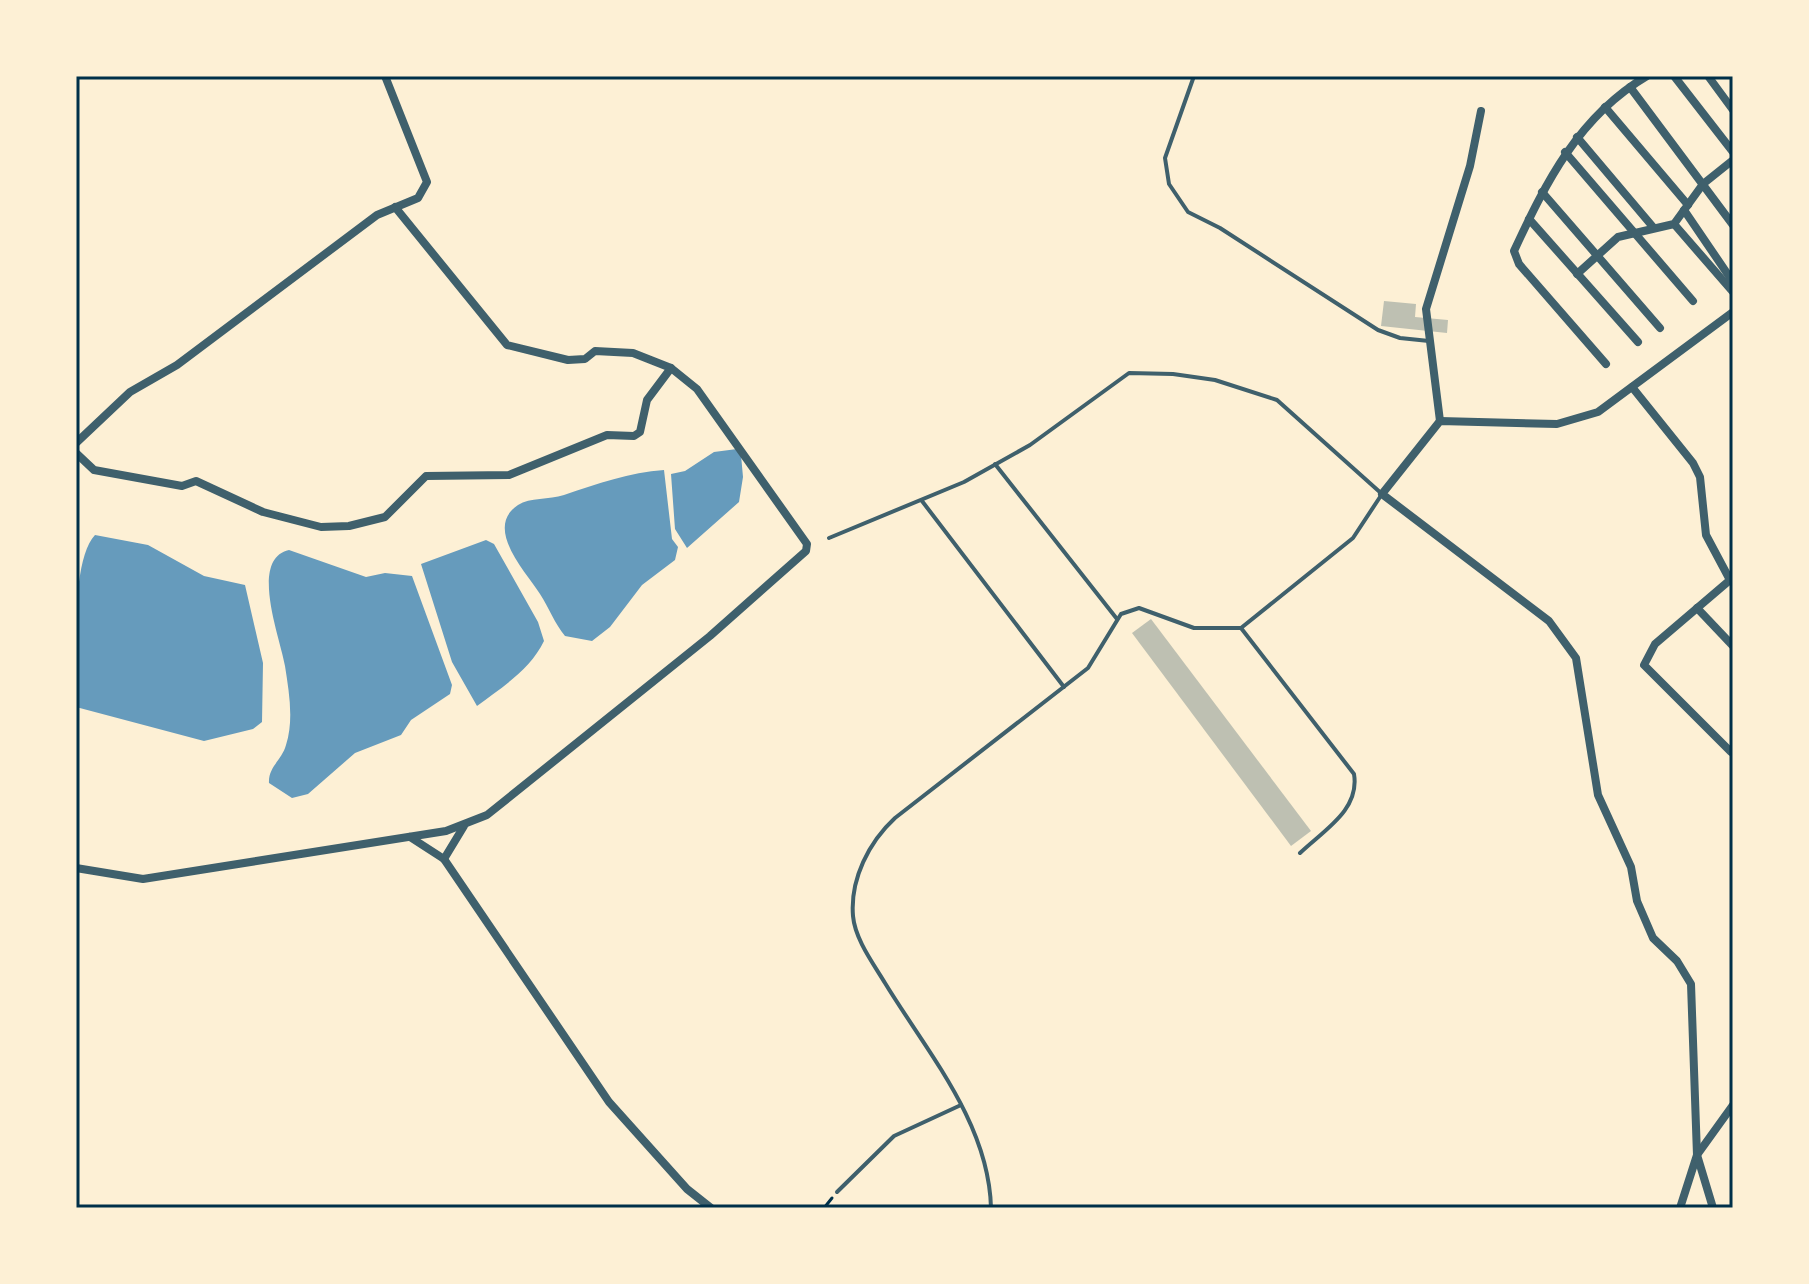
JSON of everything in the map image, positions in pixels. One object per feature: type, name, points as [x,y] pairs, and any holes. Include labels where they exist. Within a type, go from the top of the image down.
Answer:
[{"type":"street","points":[[76,443],[130,392],[177,365],[377,215],[418,198],[427,182],[385,76]]},
{"type":"street","points":[[1606,364],[1519,264],[1514,251],[1565,152],[1605,107],[1647,76]]},
{"type":"street","points":[[1674,76],[1733,152]]},
{"type":"street","points":[[1708,76],[1733,110]]},
{"type":"street","points":[[1630,87],[1733,225]]},
{"type":"street","points":[[1605,107],[1686,208],[1733,282]]},
{"type":"street","points":[[1481,111],[1470,166],[1426,309],[1440,421],[1382,494],[1549,621],[1576,658],[1598,795],[1631,867],[1637,901],[1653,938],[1677,961],[1691,984],[1697,1155],[1713,1208]]},
{"type":"street","points":[[1577,137],[1653,227]]},
{"type":"street","points":[[1565,152],[1693,301]]},
{"type":"street","points":[[1577,274],[1618,237],[1674,224],[1703,184],[1733,160]]},
{"type":"street","points":[[1542,192],[1660,328]]},
{"type":"street","points":[[76,868],[143,879],[410,837],[487,815],[710,636],[806,551],[807,544],[713,407],[671,368],[633,353],[595,351],[585,359],[568,360],[507,345],[395,207]]},
{"type":"street","points":[[1529,219],[1638,342]]},
{"type":"street","points":[[1674,224],[1733,292]]},
{"type":"street","points":[[1440,421],[1557,424],[1598,412],[1733,312]]},
{"type":"street","points":[[76,453],[94,470],[182,486],[196,481],[263,512],[321,527],[349,526],[385,517],[426,476],[509,475],[607,435],[634,436],[640,432],[647,400],[671,368]]},
{"type":"street","points":[[1632,387],[1693,463],[1700,477],[1706,535],[1730,580],[1655,644],[1644,665],[1731,752]]},
{"type":"street","points":[[1697,608],[1733,646]]},
{"type":"street","points":[[444,859],[466,823]]},
{"type":"street","points":[[410,837],[444,859],[609,1102],[687,1189],[711,1208]]},
{"type":"street","points":[[1680,1208],[1697,1155],[1733,1105]]},
{"type":"lane","points":[[1194,76],[1165,158],[1169,184],[1188,212],[1220,228],[1378,330],[1400,338],[1429,341]]},
{"type":"lane","points":[[829,538],[921,500],[1030,445],[1129,373],[1173,374],[1215,380],[1277,400],[1382,494],[1353,538],[1241,628],[1194,628],[1139,608],[1128,610],[1117,619],[1088,668],[895,818],[879,833],[861,863],[853,917],[865,951],[961,1105],[981,1146],[991,1208]]},
{"type":"lane","points":[[995,464],[1117,619]]},
{"type":"lane","points":[[921,500],[1064,687]]},
{"type":"lane","points":[[1241,628],[1354,774],[1356,788],[1352,804],[1300,853]]},
{"type":"lane","points":[[837,1192],[894,1136],[961,1105]]},
{"type":"water","points":[[737,449],[741,455],[743,477],[739,502],[687,548],[675,529],[671,474],[685,471],[714,452]]},
{"type":"water","points":[[664,470],[672,539],[678,547],[675,560],[642,585],[610,627],[592,641],[565,636],[511,550],[506,538],[508,515],[518,505],[528,501],[558,497],[626,476]]},
{"type":"water","points":[[95,535],[148,545],[204,576],[245,585],[263,663],[262,722],[253,729],[204,741],[76,707],[78,591],[87,548]]},
{"type":"water","points":[[486,540],[494,544],[538,622],[544,641],[523,669],[477,706],[452,662],[421,564]]},
{"type":"water","points":[[289,550],[366,577],[385,573],[412,576],[452,685],[450,694],[411,720],[401,735],[355,753],[308,794],[292,798],[269,783],[271,772],[286,745],[290,716],[285,666],[269,583],[277,556]]},
{"type":"building","points":[[1384,301],[1416,304],[1415,317],[1448,320],[1447,333],[1381,326]]},
{"type":"building","points":[[1151,619],[1311,831],[1291,846],[1132,633]]}]
